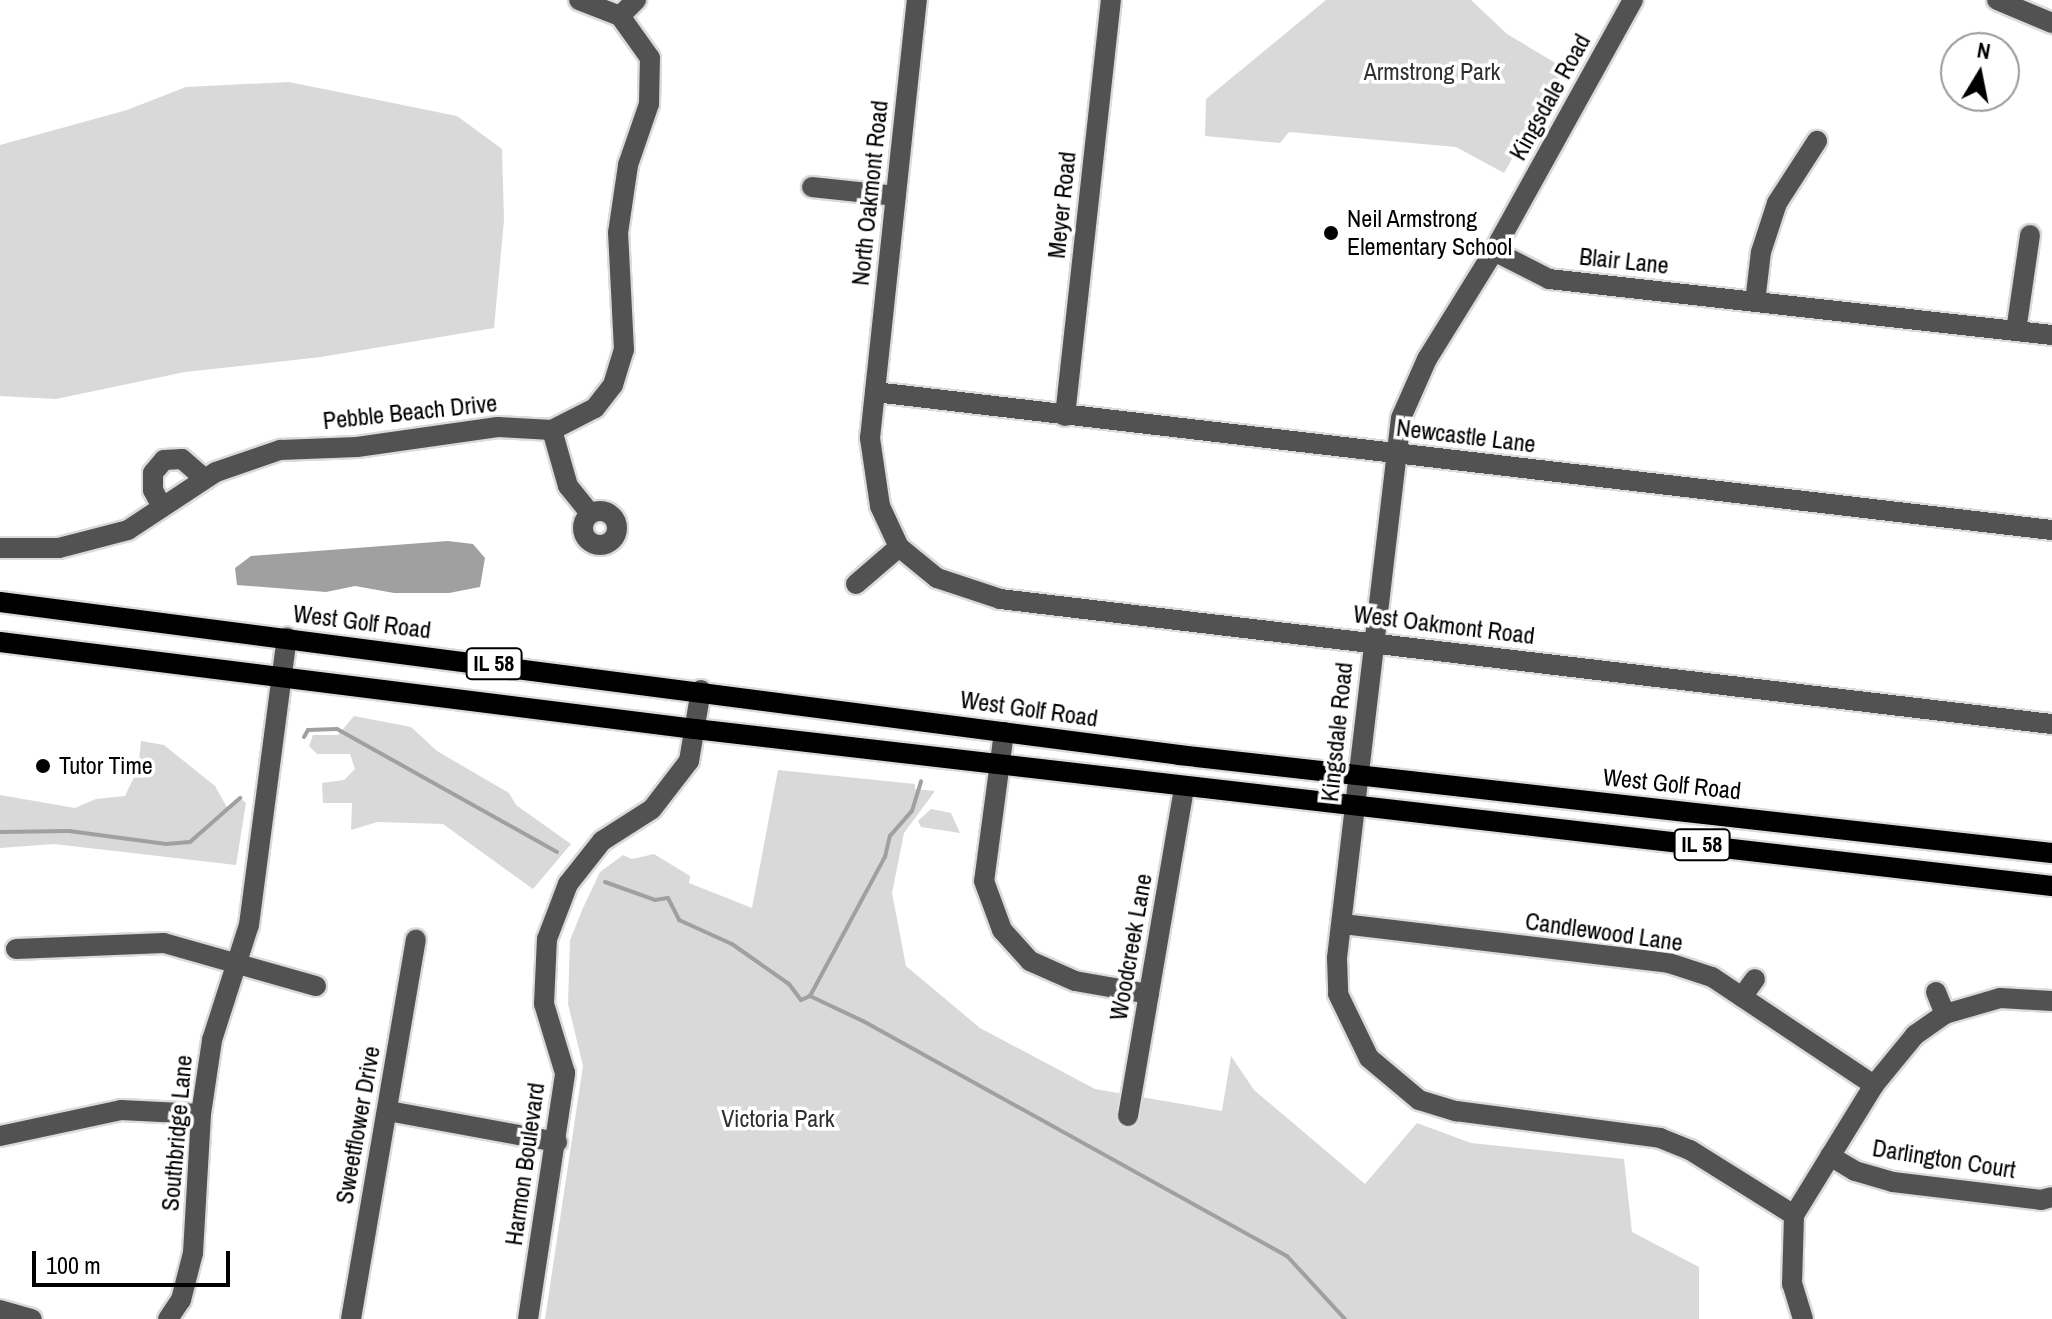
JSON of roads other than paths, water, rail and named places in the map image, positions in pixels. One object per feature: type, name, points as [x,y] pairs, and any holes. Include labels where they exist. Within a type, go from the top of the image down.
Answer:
[{"type":"main road","name":"West Golf Road","points":[[0,602],[701,690],[1004,732],[2052,853]]},
{"type":"main road","name":"IL 58","points":[[0,642],[695,729],[2052,886]]},
{"type":"street","points":[[579,0],[620,16],[650,58],[649,104],[628,165],[618,233],[624,350],[613,385],[595,408],[552,430],[568,486],[590,513]]},
{"type":"street","points":[[620,16],[636,0]]},
{"type":"street","name":"North Oakmont Road","points":[[899,547],[880,506],[872,465],[875,392],[917,0]]},
{"type":"street","name":"Meyer Road","points":[[1065,416],[1111,0]]},
{"type":"street","name":"Kingsdale Road","points":[[1633,0],[1494,251],[1412,388],[1395,454],[1358,775],[1338,994],[1352,1031],[1380,1070],[1419,1100],[1456,1111],[1660,1138],[1690,1150],[1794,1215]]},
{"type":"street","points":[[1997,0],[2052,23]]},
{"type":"street","points":[[1755,302],[1761,252],[1777,203],[1817,141]]},
{"type":"street","points":[[812,187],[896,196]]},
{"type":"street","points":[[2016,331],[2030,235]]},
{"type":"street","name":"Blair Lane","points":[[1494,251],[1549,279],[2052,335]]},
{"type":"street","name":"Newcastle Lane","points":[[875,392],[2052,530]]},
{"type":"street","name":"Pebble Beach Drive","points":[[0,548],[59,548],[128,530],[205,479],[280,450],[357,447],[498,427],[552,430]]},
{"type":"street","points":[[162,507],[153,490],[153,473],[164,460],[182,459],[205,479]]},
{"type":"street","points":[[856,584],[899,547]]},
{"type":"street","name":"West Oakmont Road","points":[[899,547],[937,578],[1000,599],[2052,724]]},
{"type":"street","name":"Southbridge Lane","points":[[168,1319],[181,1300],[193,1253],[201,1114],[212,1040],[249,925],[287,638]]},
{"type":"street","name":"Harmon Boulevard","points":[[528,1319],[565,1073],[544,1004],[547,939],[568,884],[602,841],[652,809],[689,761],[701,690]]},
{"type":"street","points":[[1004,732],[984,881],[1002,930],[1030,961],[1075,981],[1149,994]]},
{"type":"street","name":"Woodcreek Lane","points":[[1128,1116],[1184,787]]},
{"type":"street","name":"Candlewood Lane","points":[[1343,924],[1669,963],[1712,977],[1874,1085]]},
{"type":"street","name":"Sweetflower Drive","points":[[351,1319],[416,940]]},
{"type":"street","points":[[16,949],[164,943],[316,986]]},
{"type":"street","points":[[1742,997],[1755,979]]},
{"type":"street","points":[[1936,992],[1945,1014]]},
{"type":"street","points":[[1803,1319],[1792,1284],[1794,1215],[1874,1085],[1915,1035],[1945,1014],[2000,998],[2052,1001]]},
{"type":"street","points":[[0,1136],[121,1110],[201,1114]]},
{"type":"street","points":[[388,1111],[557,1142]]},
{"type":"street","name":"Darlington Court","points":[[1830,1156],[1855,1171],[1893,1182],[2041,1200],[2052,1197]]},
{"type":"street","points":[[0,1310],[32,1319]]},
{"type":"waterway","points":[[304,737],[308,730],[337,729],[557,852]]},
{"type":"waterway","points":[[810,996],[885,857],[890,836],[912,811],[921,781]]},
{"type":"waterway","points":[[0,832],[69,831],[166,844],[190,842],[240,798]]},
{"type":"waterway","points":[[605,882],[655,900],[668,898],[679,920],[732,944],[789,984],[801,1000],[810,996],[863,1021],[1287,1256],[1345,1319]]},
{"type":"place","name":"Neil Armstrong Elementary School","points":[[1331,233]]},
{"type":"place","name":"Tutor Time","points":[[43,766]]},
{"type":"park label","name":"Armstrong Park","points":[[1432,72]]},
{"type":"park label","name":"Victoria Park","points":[[778,1119]]}]
